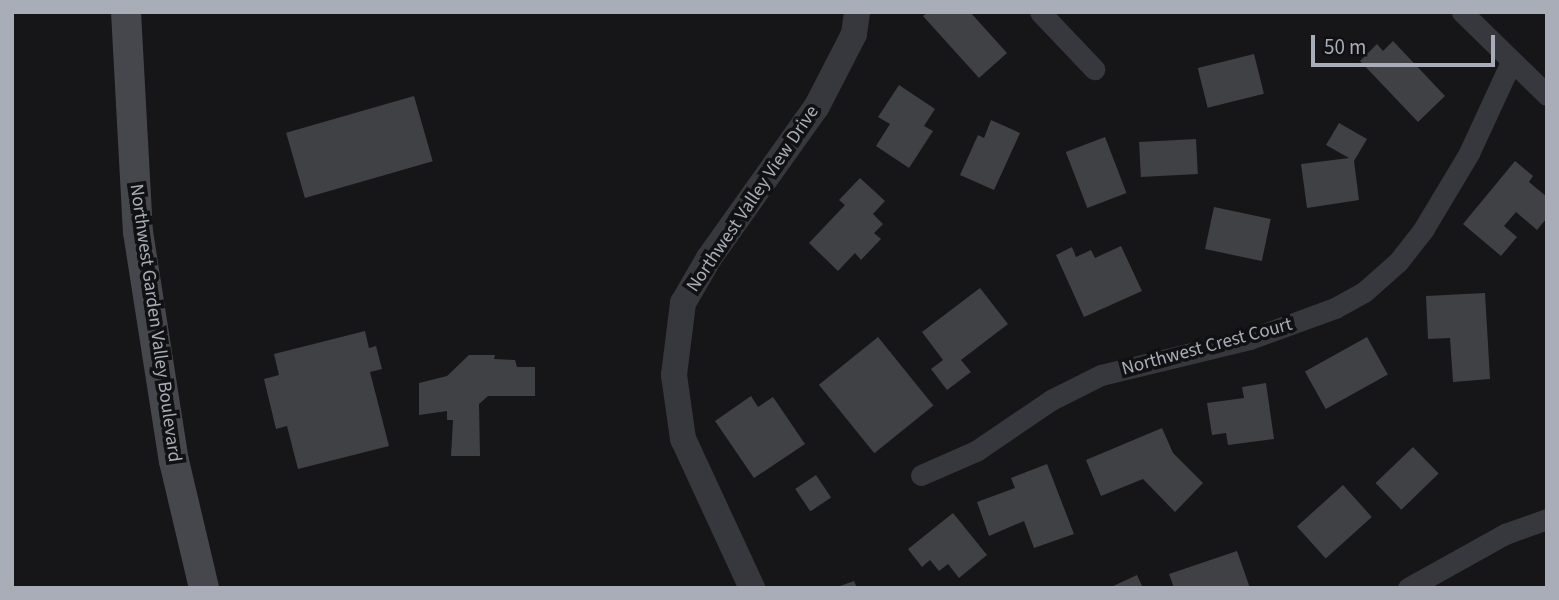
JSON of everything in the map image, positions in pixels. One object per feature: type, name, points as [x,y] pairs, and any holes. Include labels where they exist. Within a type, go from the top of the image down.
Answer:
[{"type":"main road","name":"Northwest Garden Valley Boulevard","points":[[126,12],[138,232],[174,461],[204,588]]},
{"type":"street","name":"Northwest Valley View Drive","points":[[752,588],[683,439],[674,374],[683,303],[709,258],[817,106],[854,34],[857,12]]},
{"type":"street","points":[[1040,12],[1094,69]]},
{"type":"street","points":[[1462,12],[1547,95]]},
{"type":"street","name":"Northwest Crest Court","points":[[920,475],[976,451],[1051,400],[1101,375],[1250,339],[1335,308],[1364,292],[1398,262],[1423,230],[1469,153],[1511,62]]},
{"type":"street","points":[[1408,588],[1505,534],[1547,519]]},
{"type":"building","points":[[928,12],[970,12],[1007,53],[979,78],[923,16]]},
{"type":"building","points":[[1393,41],[1445,96],[1418,122],[1360,61],[1377,44],[1383,51]]},
{"type":"building","points":[[1254,54],[1264,94],[1208,108],[1198,68]]},
{"type":"building","points":[[899,85],[935,109],[924,126],[933,131],[909,168],[876,146],[890,124],[878,117]]},
{"type":"building","points":[[414,96],[433,161],[305,198],[286,133]]},
{"type":"building","points":[[991,120],[1020,133],[994,190],[960,175],[978,135],[984,138]]},
{"type":"building","points":[[1339,123],[1367,139],[1354,161],[1359,200],[1307,208],[1301,164],[1349,158],[1326,145]]},
{"type":"building","points":[[1105,137],[1127,193],[1087,208],[1066,152]]},
{"type":"building","points":[[1196,139],[1198,174],[1141,177],[1139,142]]},
{"type":"building","points":[[1515,161],[1533,176],[1529,182],[1547,197],[1547,218],[1537,230],[1516,212],[1504,226],[1517,237],[1501,256],[1463,224]]},
{"type":"building","points":[[860,178],[885,201],[873,214],[883,224],[874,233],[881,239],[861,260],[855,253],[838,271],[809,243],[845,205],[839,200]]},
{"type":"building","points":[[1214,207],[1271,219],[1262,261],[1205,249]]},
{"type":"building","points":[[1121,246],[1142,291],[1084,317],[1056,255],[1072,247],[1076,257],[1091,250],[1095,258]]},
{"type":"building","points":[[980,288],[1008,324],[961,360],[971,372],[947,390],[931,369],[943,360],[922,332]]},
{"type":"building","points":[[1485,293],[1490,379],[1453,382],[1450,338],[1428,339],[1426,296]]},
{"type":"building","points":[[365,331],[369,348],[376,346],[382,369],[370,372],[389,446],[298,469],[287,426],[276,429],[264,379],[279,375],[274,354]]},
{"type":"building","points":[[878,337],[933,405],[874,453],[819,385]]},
{"type":"building","points":[[1367,337],[1388,375],[1326,409],[1305,371]]},
{"type":"building","points":[[469,355],[495,355],[494,359],[515,360],[517,367],[535,367],[535,396],[488,396],[479,404],[480,456],[451,456],[453,420],[447,420],[447,411],[419,415],[419,383],[447,376]]},
{"type":"building","points":[[1266,383],[1274,439],[1228,445],[1226,433],[1212,435],[1207,403],[1244,398],[1242,387]]},
{"type":"building","points":[[751,396],[758,407],[773,397],[805,444],[754,478],[715,421]]},
{"type":"building","points":[[1162,428],[1173,453],[1203,483],[1175,512],[1143,479],[1101,496],[1086,460]]},
{"type":"building","points":[[1413,447],[1439,474],[1401,510],[1376,483]]},
{"type":"building","points":[[1047,464],[1074,534],[1034,548],[1024,521],[989,536],[977,502],[1015,488],[1011,478]]},
{"type":"building","points":[[816,475],[831,497],[810,511],[795,489]]},
{"type":"building","points":[[1343,485],[1372,517],[1326,558],[1297,526]]},
{"type":"building","points":[[953,513],[987,555],[959,578],[948,564],[939,571],[930,560],[922,567],[908,549]]},
{"type":"building","points":[[1237,551],[1250,588],[1174,588],[1169,574]]},
{"type":"building","points":[[1137,575],[1143,588],[1109,588]]},
{"type":"building","points":[[854,581],[857,588],[837,587]]}]
